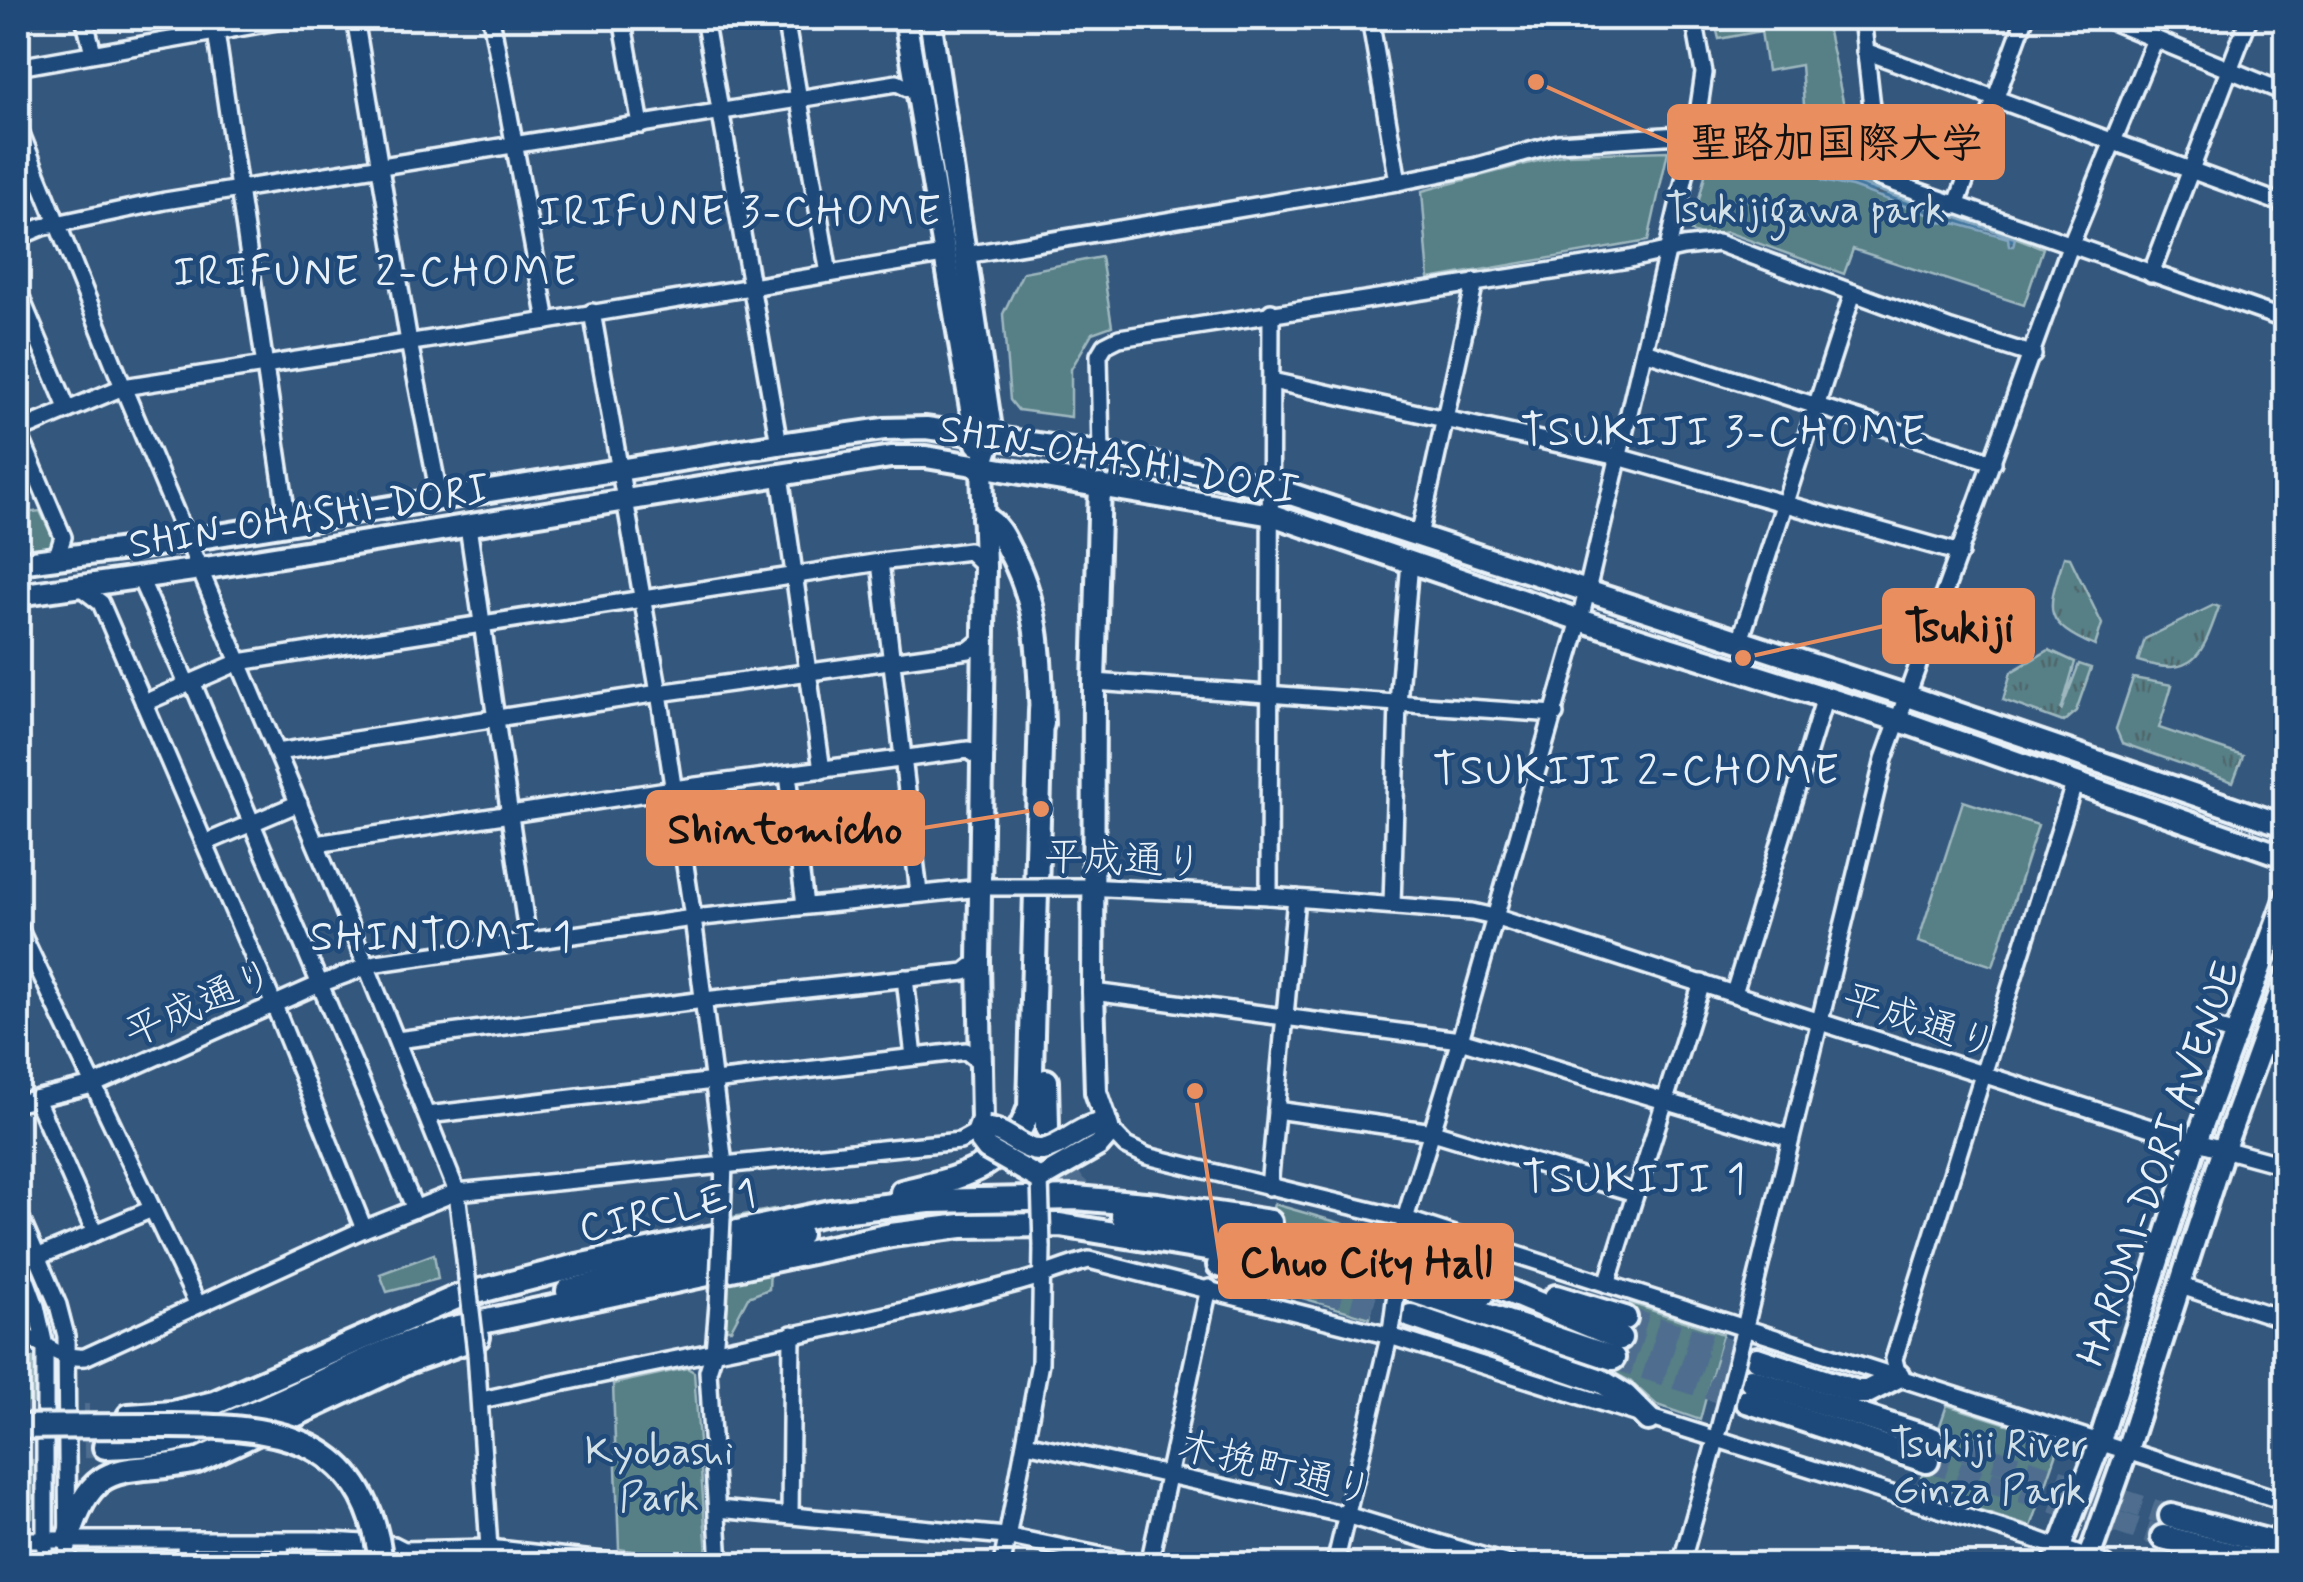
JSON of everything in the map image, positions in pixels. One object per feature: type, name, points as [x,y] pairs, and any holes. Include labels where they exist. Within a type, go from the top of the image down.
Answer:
[{"type":"highway","points":[[984,518],[1002,535],[1028,590],[1037,631],[1041,711],[1041,1141]]},
{"type":"highway","points":[[831,1212],[974,1172],[1009,1147],[1025,1122],[1032,1091],[1041,711]]},
{"type":"highway","name":"CIRCLE 1","points":[[105,1416],[173,1413],[214,1404],[430,1308],[507,1284],[882,1204],[1076,1198],[1157,1206],[1201,1212],[1264,1246]]},
{"type":"highway","points":[[472,1314],[855,1221],[973,1199]]},
{"type":"highway","points":[[1123,1216],[1264,1246]]},
{"type":"highway","name":"CIRCLE 1","points":[[105,1447],[161,1442],[202,1432],[419,1338],[528,1314],[625,1303],[777,1272],[961,1226],[1060,1225],[1264,1246]]},
{"type":"highway","points":[[528,1314],[874,1239],[961,1226]]},
{"type":"highway","points":[[1413,1264],[1619,1338],[1413,1264]]},
{"type":"highway","points":[[57,1539],[89,1490],[106,1475],[119,1470],[197,1462],[435,1351],[503,1330],[625,1303]]},
{"type":"highway","points":[[1398,1326],[1602,1381],[1625,1396],[1648,1419]]},
{"type":"highway","points":[[1898,1376],[1876,1389],[1857,1392],[1752,1380],[1929,1450]]},
{"type":"highway","points":[[18,1426],[233,1426],[287,1436],[331,1459],[351,1481],[373,1525],[381,1564]]},
{"type":"highway","points":[[2268,1564],[2167,1526],[2286,1546]]},
{"type":"main road","points":[[905,18],[916,92],[954,255]]},
{"type":"main road","points":[[930,18],[954,255],[983,435],[985,887],[979,961],[982,1134],[987,1149],[1040,1180]]},
{"type":"main road","name":"SHIN-OHASHI-DORI","points":[[18,564],[779,444],[908,427],[983,435],[1102,453],[1272,488],[1908,696],[2286,826]]},
{"type":"main road","name":"SHIN-OHASHI-DORI","points":[[18,595],[907,456],[1272,514],[1580,620],[1900,721],[2286,857]]},
{"type":"main road","points":[[1040,1180],[1100,1146],[1103,1130],[1096,1092],[1088,887],[1100,485]]},
{"type":"main road","name":"HARUMI-DORI AVENUE","points":[[2059,1551],[2099,1446],[2196,1142],[2286,897]]},
{"type":"main road","name":"HARUMI-DORI AVENUE","points":[[2093,1559],[2224,1148],[2286,977]]},
{"type":"main road","points":[[982,1134],[998,1130],[1041,1141],[1088,1126],[1103,1130]]},
{"type":"main road","points":[[1040,1180],[1041,1141]]},
{"type":"street","points":[[84,18],[93,52]]},
{"type":"street","points":[[18,66],[215,24],[294,18]]},
{"type":"street","points":[[355,18],[409,342],[440,500]]},
{"type":"street","points":[[491,18],[547,321]]},
{"type":"street","points":[[622,18],[641,125]]},
{"type":"street","points":[[704,18],[779,444]]},
{"type":"street","points":[[785,18],[829,274]]},
{"type":"street","points":[[896,18],[916,92]]},
{"type":"street","points":[[1370,18],[1398,182]]},
{"type":"street","points":[[1334,1564],[1413,1264],[1405,1219],[1555,714],[1695,134],[1704,73],[1694,18]]},
{"type":"street","points":[[1862,18],[1880,178]]},
{"type":"street","points":[[1956,206],[2026,18]]},
{"type":"street","points":[[2104,18],[2286,93]]},
{"type":"street","points":[[2151,274],[2249,18]]},
{"type":"street","points":[[215,24],[288,524]]},
{"type":"street","points":[[1681,1564],[1744,1333],[1884,759],[2070,246],[2155,38]]},
{"type":"street","points":[[1866,51],[2286,204]]},
{"type":"street","points":[[18,237],[58,224],[165,201],[799,98],[897,84],[916,92]]},
{"type":"street","points":[[18,126],[457,1192],[482,1400],[489,1548],[494,1564]]},
{"type":"street","points":[[56,558],[63,537],[18,431],[123,386],[1398,182],[1558,143],[1695,134],[1805,143],[1880,178],[1956,206],[2286,320]]},
{"type":"street","points":[[1102,453],[1099,356],[1105,345],[1119,338],[1718,243],[1951,330],[2033,355]]},
{"type":"street","points":[[1419,536],[1475,282]]},
{"type":"street","points":[[18,291],[68,410]]},
{"type":"street","points":[[1740,642],[1853,293]]},
{"type":"street","points":[[592,312],[659,692],[724,1164],[718,1304],[714,1352],[708,1370],[720,1564]]},
{"type":"street","points":[[1270,896],[1271,312]]},
{"type":"street","points":[[1644,351],[1993,462]]},
{"type":"street","points":[[1272,380],[1618,457],[1960,553]]},
{"type":"street","points":[[780,476],[822,770]]},
{"type":"street","points":[[468,526],[528,940]]},
{"type":"street","points":[[144,702],[238,662],[880,562],[969,551],[985,566]]},
{"type":"street","points":[[880,562],[919,893]]},
{"type":"street","points":[[1392,905],[1398,703],[1410,562]]},
{"type":"street","points":[[140,578],[252,822],[414,1209]]},
{"type":"street","points":[[79,586],[101,603],[274,1005],[364,1229]]},
{"type":"street","points":[[277,752],[659,692],[968,650],[984,638]]},
{"type":"street","points":[[1094,682],[1555,714]]},
{"type":"street","points":[[1734,993],[1825,697]]},
{"type":"street","points":[[316,844],[673,789],[968,750],[982,760]]},
{"type":"street","points":[[788,775],[805,905]]},
{"type":"street","points":[[1898,1376],[1894,1358],[2075,781]]},
{"type":"street","points":[[204,843],[299,803]]},
{"type":"street","name":"平成通り","points":[[18,1103],[93,1085],[366,965],[805,905],[985,887],[1088,887],[1270,896],[1494,916],[1984,1076],[2286,1166]]},
{"type":"street","points":[[1269,1187],[1296,898]]},
{"type":"street","points":[[18,926],[197,1304]]},
{"type":"street","points":[[396,1040],[704,1000],[964,972],[979,961]]},
{"type":"street","points":[[906,978],[914,1057]]},
{"type":"street","points":[[1607,1284],[1702,982]]},
{"type":"street","points":[[1094,992],[1460,1040],[1789,1138]]},
{"type":"street","points":[[2214,1028],[2236,1034]]},
{"type":"street","points":[[426,1116],[966,1050],[981,1063]]},
{"type":"street","points":[[36,1099],[95,1233]]},
{"type":"street","points":[[1276,1110],[1433,1132],[1635,1193]]},
{"type":"street","points":[[1103,1130],[1147,1156],[1405,1219],[1744,1333],[1898,1376],[2125,1455],[2286,1502]]},
{"type":"street","points":[[18,1336],[33,1339],[66,1358],[85,1357],[364,1229],[457,1192],[960,1141],[982,1134]]},
{"type":"street","points":[[1002,1564],[1040,1363],[1040,1180]]},
{"type":"street","points":[[37,1257],[152,1209]]},
{"type":"street","points":[[18,1212],[64,1324],[66,1358],[57,1539],[45,1564]]},
{"type":"street","points":[[18,1258],[36,1306],[45,1346],[57,1539],[68,1564]]},
{"type":"street","points":[[482,1400],[1023,1282],[1042,1272],[1090,1260],[1398,1326]]},
{"type":"street","points":[[2181,1286],[2286,1320]]},
{"type":"street","points":[[1149,1564],[1209,1288]]},
{"type":"street","points":[[790,1514],[792,1334]]},
{"type":"street","points":[[1648,1419],[1717,1437],[2093,1559]]},
{"type":"street","name":"木挽町通り","points":[[1026,1443],[1346,1515],[1508,1564]]},
{"type":"street","points":[[718,1508],[1006,1536],[1141,1564]]},
{"type":"street","points":[[18,1540],[394,1545],[405,1558],[489,1548],[629,1564]]},
{"type":"street","points":[[185,1541],[186,1564]]},
{"type":"street","points":[[280,1541],[281,1564]]},
{"type":"green space","points":[[1786,18],[1825,18],[1846,115],[1834,138],[1806,132],[1801,65],[1767,71],[1761,31],[1719,39],[1717,31]]},
{"type":"green space","name":"Tsukijigawa park","points":[[1712,147],[1767,147],[1817,160],[2043,248],[2024,305],[1853,249],[1844,274],[1727,232],[1704,236],[1691,232]]},
{"type":"green space","name":"Tsukijigawa park","points":[[1668,151],[1648,241],[1429,279],[1422,191],[1565,154]]},
{"type":"green space","points":[[1101,257],[1112,326],[1092,333],[1071,369],[1071,417],[1018,410],[1010,400],[1003,314],[1023,272]]},
{"type":"green space","points":[[40,511],[55,542],[52,547],[18,553],[18,514]]},
{"type":"green space","points":[[2064,557],[2070,558],[2102,624],[2095,646],[2056,621],[2052,601]]},
{"type":"green space","points":[[2214,605],[2219,607],[2213,624],[2194,659],[2172,667],[2138,661],[2145,639]]},
{"type":"green space","points":[[2049,650],[2075,662],[2061,711],[2079,664],[2091,668],[2076,711],[2063,722],[2003,700],[2011,672]]},
{"type":"green space","points":[[2133,678],[2172,685],[2159,728],[2243,756],[2233,782],[2122,743],[2116,729]]},
{"type":"green space","points":[[1963,801],[2038,825],[1993,966],[1918,942]]},
{"type":"green space","points":[[1274,1204],[1382,1235],[1370,1318],[1255,1284]]},
{"type":"green space","points":[[773,1209],[769,1289],[748,1297],[731,1329],[726,1329],[733,1217]]},
{"type":"green space","points":[[434,1254],[438,1279],[387,1292],[380,1274]]},
{"type":"green space","points":[[1630,1303],[1723,1334],[1700,1420],[1657,1405],[1630,1381],[1611,1371]]},
{"type":"green space","points":[[18,1358],[33,1358],[32,1518],[18,1518]]},
{"type":"green space","name":"Kyobashi Park","points":[[687,1368],[694,1372],[707,1555],[701,1562],[619,1549],[613,1384]]},
{"type":"green space","name":"Tsukiji River Ginza Park","points":[[1947,1405],[2061,1441],[2031,1527],[1917,1491]]},
{"type":"water","points":[[1789,161],[2015,238],[2013,246],[2009,246],[2008,238],[1954,223],[1935,222],[1930,215],[1852,187],[1822,181],[1817,174],[1789,165],[1764,173],[1761,162]]},
{"type":"tunnel","points":[[1053,1148],[1074,1185],[1097,1205]]},
{"type":"tunnel","points":[[1267,1231],[1417,1274]]},
{"type":"tunnel","points":[[1332,1235],[1419,1254]]},
{"type":"tunnel","points":[[1261,1258],[1414,1291]]},
{"type":"tunnel","points":[[1257,1274],[1411,1316]]},
{"type":"tunnel","points":[[1625,1318],[1757,1359]]},
{"type":"tunnel","points":[[1620,1338],[1751,1380]]},
{"type":"tunnel","points":[[1613,1358],[1747,1401]]},
{"type":"tunnel","points":[[18,1415],[89,1415]]},
{"type":"tunnel","points":[[1932,1439],[2171,1516]]},
{"type":"tunnel","points":[[18,1448],[105,1447]]},
{"type":"tunnel","points":[[1927,1461],[2163,1537]]},
{"type":"place","name":"聖路加国際大学","points":[[1536,82]]},
{"type":"place","name":"Tsukiji","points":[[1743,658]]},
{"type":"place","name":"Shintomicho","points":[[1041,809]]},
{"type":"place","name":"Chuo City Hall","points":[[1195,1091]]},
{"type":"district","name":"IRIFUNE 3-CHOME","points":[[741,210]]},
{"type":"district","name":"IRIFUNE 2-CHOME","points":[[376,270]]},
{"type":"district","name":"TSUKIJI 3-CHOME","points":[[1724,430]]},
{"type":"district","name":"TSUKIJI 2-CHOME","points":[[1637,769]]},
{"type":"district","name":"SHINTOMI 1","points":[[442,935]]},
{"type":"district","name":"TSUKIJI 1","points":[[1635,1177]]}]
